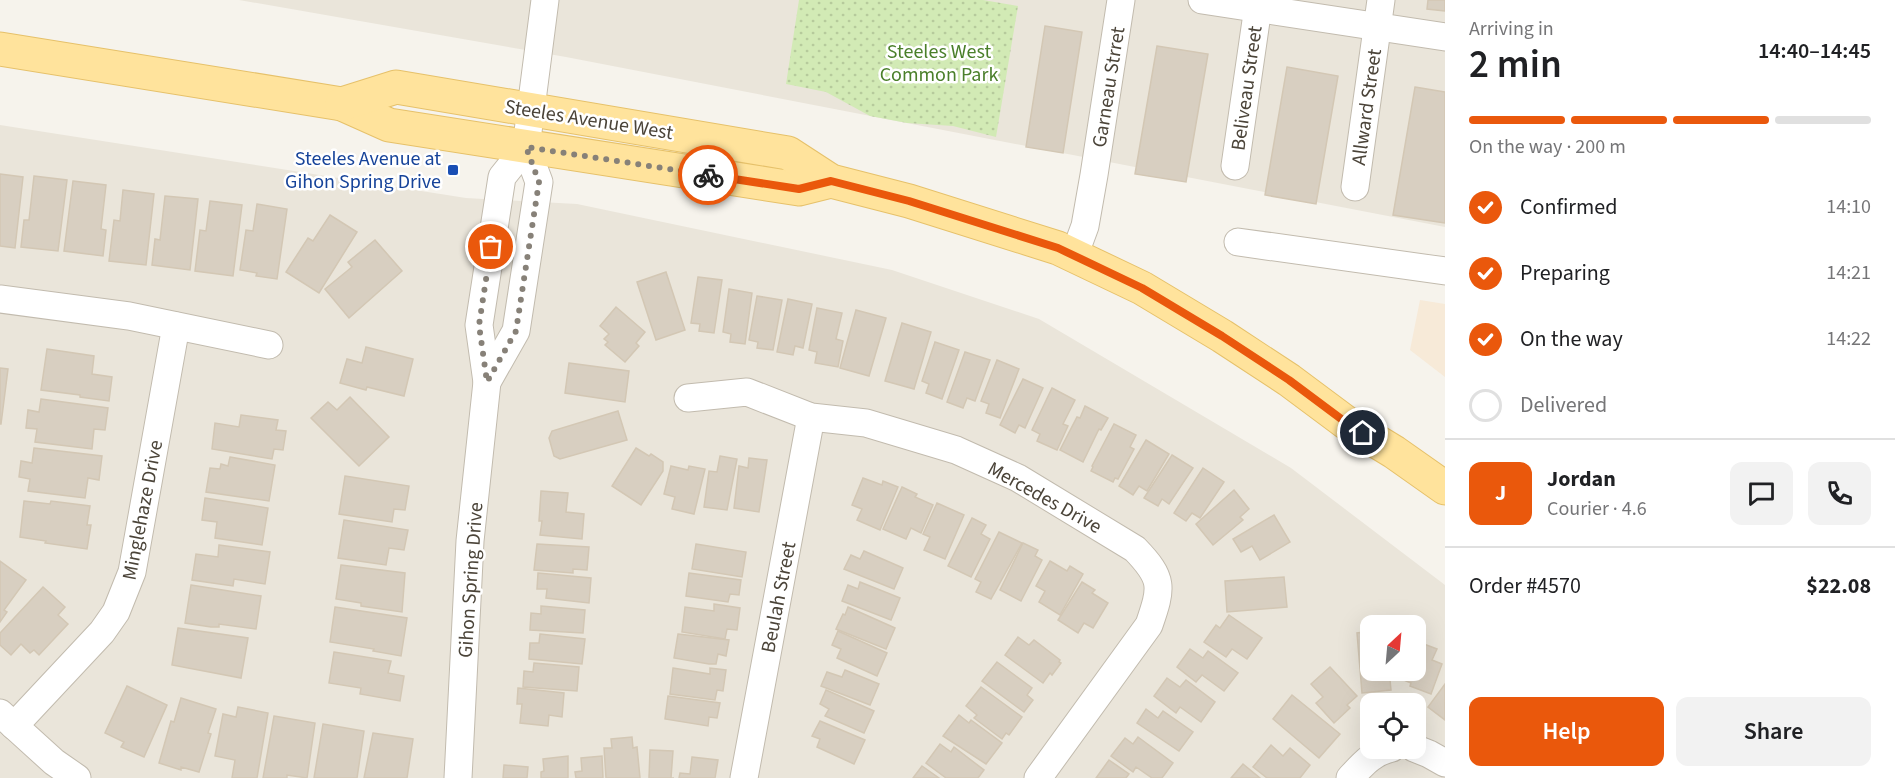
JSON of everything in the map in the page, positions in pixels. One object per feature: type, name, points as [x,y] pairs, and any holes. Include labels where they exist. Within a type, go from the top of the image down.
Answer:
[{"type":"main road","name":"Steeles Avenue West","points":[[0,49],[342,104],[389,125],[526,147],[799,189],[831,181]]},
{"type":"main road","name":"Steeles Avenue West","points":[[342,104],[396,87],[788,153],[831,181],[909,201],[1058,248],[1142,288],[1289,380],[1348,424],[1394,452],[1445,488]]},
{"type":"street","name":"Gihon Spring Drive","points":[[458,778],[470,541],[487,382],[479,325],[502,177],[526,147],[545,0]]},
{"type":"street","name":"Garneau Strret","points":[[1074,256],[1085,226],[1120,0]]},
{"type":"street","points":[[1202,0],[1258,4],[1377,27],[1445,37]]},
{"type":"street","name":"Allward Street","points":[[1354,187],[1381,0]]},
{"type":"street","name":"Beliveau Street","points":[[1235,166],[1258,4]]},
{"type":"street","name":"Gihon Spring Drive","points":[[487,382],[516,331],[539,182],[526,147]]},
{"type":"street","points":[[1238,242],[1445,271]]},
{"type":"street","points":[[0,299],[129,316],[269,345]]},
{"type":"street","name":"Minglehaze Drive","points":[[7,720],[102,632],[116,612],[126,591],[134,560],[176,326]]},
{"type":"street","name":"Mercedes Drive","points":[[688,398],[747,392],[811,417],[866,423],[956,450],[1018,478],[1135,549],[1151,566],[1159,582],[1157,601],[1149,625],[1038,778]]},
{"type":"street","name":"Beulah Street","points":[[744,778],[811,417]]},
{"type":"street","points":[[7,720],[54,762],[77,778]]},
{"type":"street","points":[[1426,753],[1445,763]]},
{"type":"street","points":[[1350,778],[1368,759]]},
{"type":"shaded area","points":[[239,0],[1445,0],[1445,227],[566,57]]},
{"type":"shaded area","points":[[0,125],[466,198],[577,204],[892,270],[1039,319],[1291,468],[1445,585],[1445,778],[0,778]]},
{"type":"shaded area","points":[[1420,300],[1445,304],[1445,377],[1410,350]]},
{"type":"green space","name":"Steeles West Common Park","points":[[799,0],[983,0],[1018,6],[996,137],[953,126],[907,123],[870,116],[826,92],[786,84]]},
{"type":"building","points":[[1428,0],[1445,0],[1445,11],[1427,9]]},
{"type":"building","points":[[1045,26],[1082,32],[1063,153],[1026,147]]},
{"type":"building","points":[[1157,46],[1208,54],[1186,182],[1135,174]]},
{"type":"building","points":[[1287,67],[1338,76],[1316,204],[1265,195]]},
{"type":"building","points":[[1415,87],[1445,92],[1445,223],[1393,215]]},
{"type":"building","points":[[0,174],[23,177],[15,248],[0,246]]},
{"type":"building","points":[[34,176],[67,180],[58,251],[21,247],[24,220],[29,220]]},
{"type":"building","points":[[73,181],[106,185],[101,229],[106,230],[103,256],[64,251]]},
{"type":"building","points":[[123,190],[154,194],[146,265],[109,261],[114,220],[120,221]]},
{"type":"building","points":[[165,196],[198,199],[190,270],[152,265],[155,239],[160,240]]},
{"type":"building","points":[[210,201],[242,205],[233,276],[195,271],[200,230],[206,231]]},
{"type":"building","points":[[257,204],[287,209],[277,279],[256,276],[257,273],[240,270],[246,230],[253,231]]},
{"type":"building","points":[[330,215],[357,232],[319,293],[286,272],[308,238],[313,241]]},
{"type":"building","points":[[375,240],[402,271],[349,318],[325,289],[352,267],[348,262]]},
{"type":"building","points":[[666,272],[685,330],[656,340],[637,282]]},
{"type":"building","points":[[698,277],[722,280],[714,333],[699,331],[700,324],[691,323]]},
{"type":"building","points":[[729,289],[752,293],[745,344],[730,342],[731,334],[723,332]]},
{"type":"building","points":[[757,296],[782,300],[773,350],[757,348],[758,342],[749,340]]},
{"type":"building","points":[[788,299],[812,304],[803,348],[795,346],[793,355],[777,352]]},
{"type":"building","points":[[616,307],[645,332],[636,343],[639,346],[625,362],[605,345],[608,342],[604,339],[609,334],[600,326]]},
{"type":"building","points":[[817,308],[842,313],[836,339],[843,341],[838,367],[815,363],[817,352],[809,350]]},
{"type":"building","points":[[856,310],[886,318],[869,376],[840,368]]},
{"type":"building","points":[[902,323],[931,332],[914,389],[885,381]]},
{"type":"building","points":[[935,342],[959,350],[942,399],[926,393],[929,384],[922,381]]},
{"type":"building","points":[[366,347],[413,359],[404,396],[340,383],[347,359],[362,363]]},
{"type":"building","points":[[47,349],[94,356],[92,374],[112,377],[109,401],[41,390]]},
{"type":"building","points":[[965,352],[990,360],[975,401],[967,398],[963,408],[947,402]]},
{"type":"building","points":[[997,360],[1019,369],[1000,418],[986,413],[989,404],[981,401]]},
{"type":"building","points":[[569,363],[629,371],[625,402],[565,393]]},
{"type":"building","points":[[0,368],[8,369],[1,424],[0,424]]},
{"type":"building","points":[[1023,379],[1043,388],[1025,428],[1019,425],[1015,433],[1000,425]]},
{"type":"building","points":[[1052,388],[1075,400],[1063,424],[1068,426],[1057,450],[1037,441],[1040,434],[1032,430]]},
{"type":"building","points":[[350,397],[389,437],[359,466],[311,418],[328,402],[337,410]]},
{"type":"building","points":[[41,399],[108,408],[105,430],[94,429],[92,449],[35,442],[37,429],[26,428],[28,410],[39,412]]},
{"type":"building","points":[[1085,406],[1108,418],[1101,430],[1099,429],[1083,462],[1060,450]]},
{"type":"building","points":[[618,411],[627,440],[560,459],[554,456],[549,438],[552,431]]},
{"type":"building","points":[[241,415],[278,420],[276,430],[286,431],[283,450],[274,449],[272,459],[212,449],[215,423],[239,427]]},
{"type":"building","points":[[1114,424],[1136,435],[1130,447],[1134,449],[1118,479],[1115,478],[1113,482],[1091,471]]},
{"type":"building","points":[[1146,440],[1169,454],[1147,491],[1139,486],[1133,495],[1119,486]]},
{"type":"building","points":[[34,448],[102,456],[99,480],[88,478],[85,498],[28,491],[30,479],[19,477],[21,461],[32,463]]},
{"type":"building","points":[[636,448],[663,462],[663,471],[641,505],[612,486]]},
{"type":"building","points":[[1172,455],[1193,468],[1169,504],[1162,499],[1158,506],[1144,498]]},
{"type":"building","points":[[720,456],[737,459],[727,510],[704,507],[709,471],[717,472]]},
{"type":"building","points":[[230,457],[275,465],[269,501],[206,492],[210,468],[220,469],[221,464],[228,466]]},
{"type":"building","points":[[749,458],[767,460],[759,512],[734,508],[739,466],[748,468]]},
{"type":"building","points":[[671,466],[688,470],[689,466],[705,469],[694,514],[672,509],[675,497],[664,494]]},
{"type":"building","points":[[1203,468],[1224,482],[1200,518],[1192,513],[1186,521],[1174,513]]},
{"type":"building","points":[[345,476],[409,486],[405,510],[394,509],[392,522],[339,514]]},
{"type":"building","points":[[863,478],[882,485],[883,481],[898,487],[880,530],[857,520],[862,509],[852,505]]},
{"type":"building","points":[[902,487],[917,494],[915,497],[933,505],[921,533],[911,528],[906,539],[883,529]]},
{"type":"building","points":[[1234,490],[1249,509],[1240,517],[1243,520],[1213,545],[1196,524]]},
{"type":"building","points":[[541,491],[568,493],[566,512],[584,514],[582,539],[540,535]]},
{"type":"building","points":[[205,498],[268,508],[262,545],[215,538],[217,522],[202,520]]},
{"type":"building","points":[[24,501],[50,504],[51,501],[90,506],[87,525],[91,525],[87,549],[20,537]]},
{"type":"building","points":[[937,503],[964,515],[945,559],[924,550],[930,537],[923,534]]},
{"type":"building","points":[[1274,515],[1290,542],[1260,560],[1252,546],[1241,552],[1233,539]]},
{"type":"building","points":[[972,518],[986,525],[981,534],[990,539],[971,577],[948,566]]},
{"type":"building","points":[[344,520],[408,530],[404,550],[389,548],[386,565],[338,558]]},
{"type":"building","points":[[999,532],[1022,543],[991,599],[976,592],[981,582],[975,579]]},
{"type":"building","points":[[1023,543],[1038,550],[1035,556],[1042,560],[1021,601],[1000,590]]},
{"type":"building","points":[[537,544],[589,547],[587,570],[573,569],[573,573],[534,570]]},
{"type":"building","points":[[696,544],[746,552],[742,577],[692,569]]},
{"type":"building","points":[[219,545],[270,552],[265,584],[234,579],[233,586],[192,580],[196,554],[218,557]]},
{"type":"building","points":[[864,551],[903,568],[894,589],[844,569],[851,555],[860,559]]},
{"type":"building","points":[[0,561],[26,580],[4,610],[7,612],[0,622]]},
{"type":"building","points":[[1050,561],[1067,571],[1070,566],[1083,574],[1060,615],[1039,602],[1045,591],[1036,586]]},
{"type":"building","points":[[341,565],[405,573],[402,612],[361,606],[361,603],[336,599]]},
{"type":"building","points":[[538,573],[591,578],[589,603],[546,598],[547,589],[537,589]]},
{"type":"building","points":[[689,573],[741,580],[739,595],[730,594],[728,602],[686,596]]},
{"type":"building","points":[[1284,577],[1287,607],[1227,612],[1225,581]]},
{"type":"building","points":[[860,582],[900,598],[891,620],[842,601],[848,585],[858,589]]},
{"type":"building","points":[[1082,582],[1095,590],[1092,593],[1108,603],[1093,628],[1084,623],[1078,633],[1058,620]]},
{"type":"building","points":[[191,585],[261,596],[256,629],[219,624],[219,627],[211,627],[185,623]]},
{"type":"building","points":[[43,587],[65,607],[58,615],[68,624],[39,655],[34,650],[30,653],[21,644],[11,655],[0,645],[0,633]]},
{"type":"building","points":[[714,604],[740,608],[737,630],[727,629],[725,639],[682,632],[685,607],[714,611]]},
{"type":"building","points":[[541,606],[585,610],[583,633],[530,630],[531,613],[541,614]]},
{"type":"building","points":[[335,607],[407,618],[401,656],[330,642]]},
{"type":"building","points":[[848,607],[895,628],[886,649],[836,629]]},
{"type":"building","points":[[1229,615],[1262,638],[1247,659],[1232,649],[1226,657],[1204,642],[1216,625],[1220,628]]},
{"type":"building","points":[[178,628],[248,638],[241,678],[172,665]]},
{"type":"building","points":[[838,631],[887,653],[877,676],[837,658],[841,649],[832,645]]},
{"type":"building","points":[[1357,633],[1360,633],[1360,669]]},
{"type":"building","points":[[540,634],[585,639],[582,664],[529,659],[530,643],[539,643]]},
{"type":"building","points":[[678,634],[729,640],[726,656],[718,654],[716,664],[674,658]]},
{"type":"building","points":[[1018,637],[1029,645],[1034,640],[1060,660],[1061,663],[1043,683],[1005,655]]},
{"type":"building","points":[[1426,645],[1437,649],[1432,660],[1442,664],[1431,694],[1410,686],[1411,683],[1406,681],[1426,681]]},
{"type":"building","points":[[1190,649],[1203,658],[1208,651],[1238,673],[1224,691],[1202,675],[1196,682],[1177,667]]},
{"type":"building","points":[[334,652],[391,661],[388,673],[404,676],[400,701],[360,694],[361,688],[329,683]]},
{"type":"building","points":[[997,662],[1032,688],[1027,695],[1033,700],[1024,712],[982,681]]},
{"type":"building","points":[[534,663],[579,667],[577,691],[523,687],[524,671],[533,672]]},
{"type":"building","points":[[1330,667],[1357,696],[1347,705],[1350,708],[1334,723],[1316,703],[1323,697],[1311,684]]},
{"type":"building","points":[[673,668],[710,674],[710,668],[726,670],[723,691],[717,690],[715,700],[670,694]]},
{"type":"building","points":[[845,670],[879,684],[870,705],[821,686],[827,672],[842,677]]},
{"type":"building","points":[[1167,678],[1180,687],[1186,680],[1215,702],[1201,722],[1180,707],[1176,713],[1154,696]]},
{"type":"building","points":[[1361,681],[1390,681],[1391,690],[1362,693]]},
{"type":"building","points":[[1445,684],[1445,720],[1428,707]]},
{"type":"building","points":[[127,686],[167,705],[144,757],[121,747],[124,742],[105,733]]},
{"type":"building","points":[[981,687],[1022,717],[1009,735],[1006,733],[1002,739],[974,718],[977,715],[966,706]]},
{"type":"building","points":[[518,688],[564,693],[562,717],[549,715],[548,726],[520,723],[522,704],[517,704]]},
{"type":"building","points":[[826,690],[874,711],[864,733],[825,716],[829,709],[820,704]]},
{"type":"building","points":[[1292,695],[1340,734],[1319,758],[1273,719]]},
{"type":"building","points":[[668,696],[720,703],[717,718],[709,717],[708,726],[665,719]]},
{"type":"building","points":[[181,698],[216,709],[199,772],[181,767],[181,770],[159,763],[171,721],[174,722]]},
{"type":"building","points":[[238,707],[268,713],[257,778],[232,778],[235,760],[215,756],[223,714],[236,717]]},
{"type":"building","points":[[1146,709],[1158,718],[1163,711],[1193,732],[1179,751],[1137,723]]},
{"type":"building","points":[[959,715],[969,723],[971,720],[1002,743],[986,764],[943,736]]},
{"type":"building","points":[[274,716],[315,723],[307,778],[287,775],[287,778],[263,778]]},
{"type":"building","points":[[820,721],[865,740],[854,764],[817,747],[820,739],[812,736]]},
{"type":"building","points":[[323,724],[364,731],[357,778],[314,778]]},
{"type":"building","points":[[373,733],[413,739],[407,778],[364,778]]},
{"type":"building","points":[[632,737],[633,748],[637,747],[640,778],[606,778],[604,748],[612,748],[611,739]]},
{"type":"building","points":[[1138,737],[1173,763],[1162,778],[1152,778],[1136,767],[1133,772],[1111,756],[1125,738],[1133,744]]},
{"type":"building","points":[[940,744],[951,752],[954,747],[984,770],[978,778],[946,778],[926,763]]},
{"type":"building","points":[[1271,745],[1283,756],[1290,748],[1310,765],[1300,778],[1267,778],[1253,767]]},
{"type":"building","points":[[650,750],[673,751],[671,778],[649,778]]},
{"type":"building","points":[[568,756],[568,778],[541,778],[541,772],[544,771],[543,759]]},
{"type":"building","points":[[602,756],[603,778],[576,778],[575,772],[582,771],[581,758]]},
{"type":"building","points":[[692,757],[718,760],[715,778],[679,778],[680,773],[690,774]]},
{"type":"building","points":[[1109,760],[1129,774],[1126,778],[1096,778]]},
{"type":"building","points":[[1243,764],[1260,778],[1231,778]]},
{"type":"building","points":[[504,765],[528,767],[527,778],[503,778]]},
{"type":"building","points":[[922,766],[939,778],[913,778]]},
{"type":"way so far","points":[[491,247],[479,325],[487,382],[516,331],[539,182],[526,147],[708,175]]},
{"type":"place","name":"Steeles Avenue at Gihon Spring Drive","points":[[453,170]]},
{"type":"route","points":[[708,175],[799,189],[831,181],[909,201],[1058,248],[1142,288],[1222,336],[1363,433]]}]
